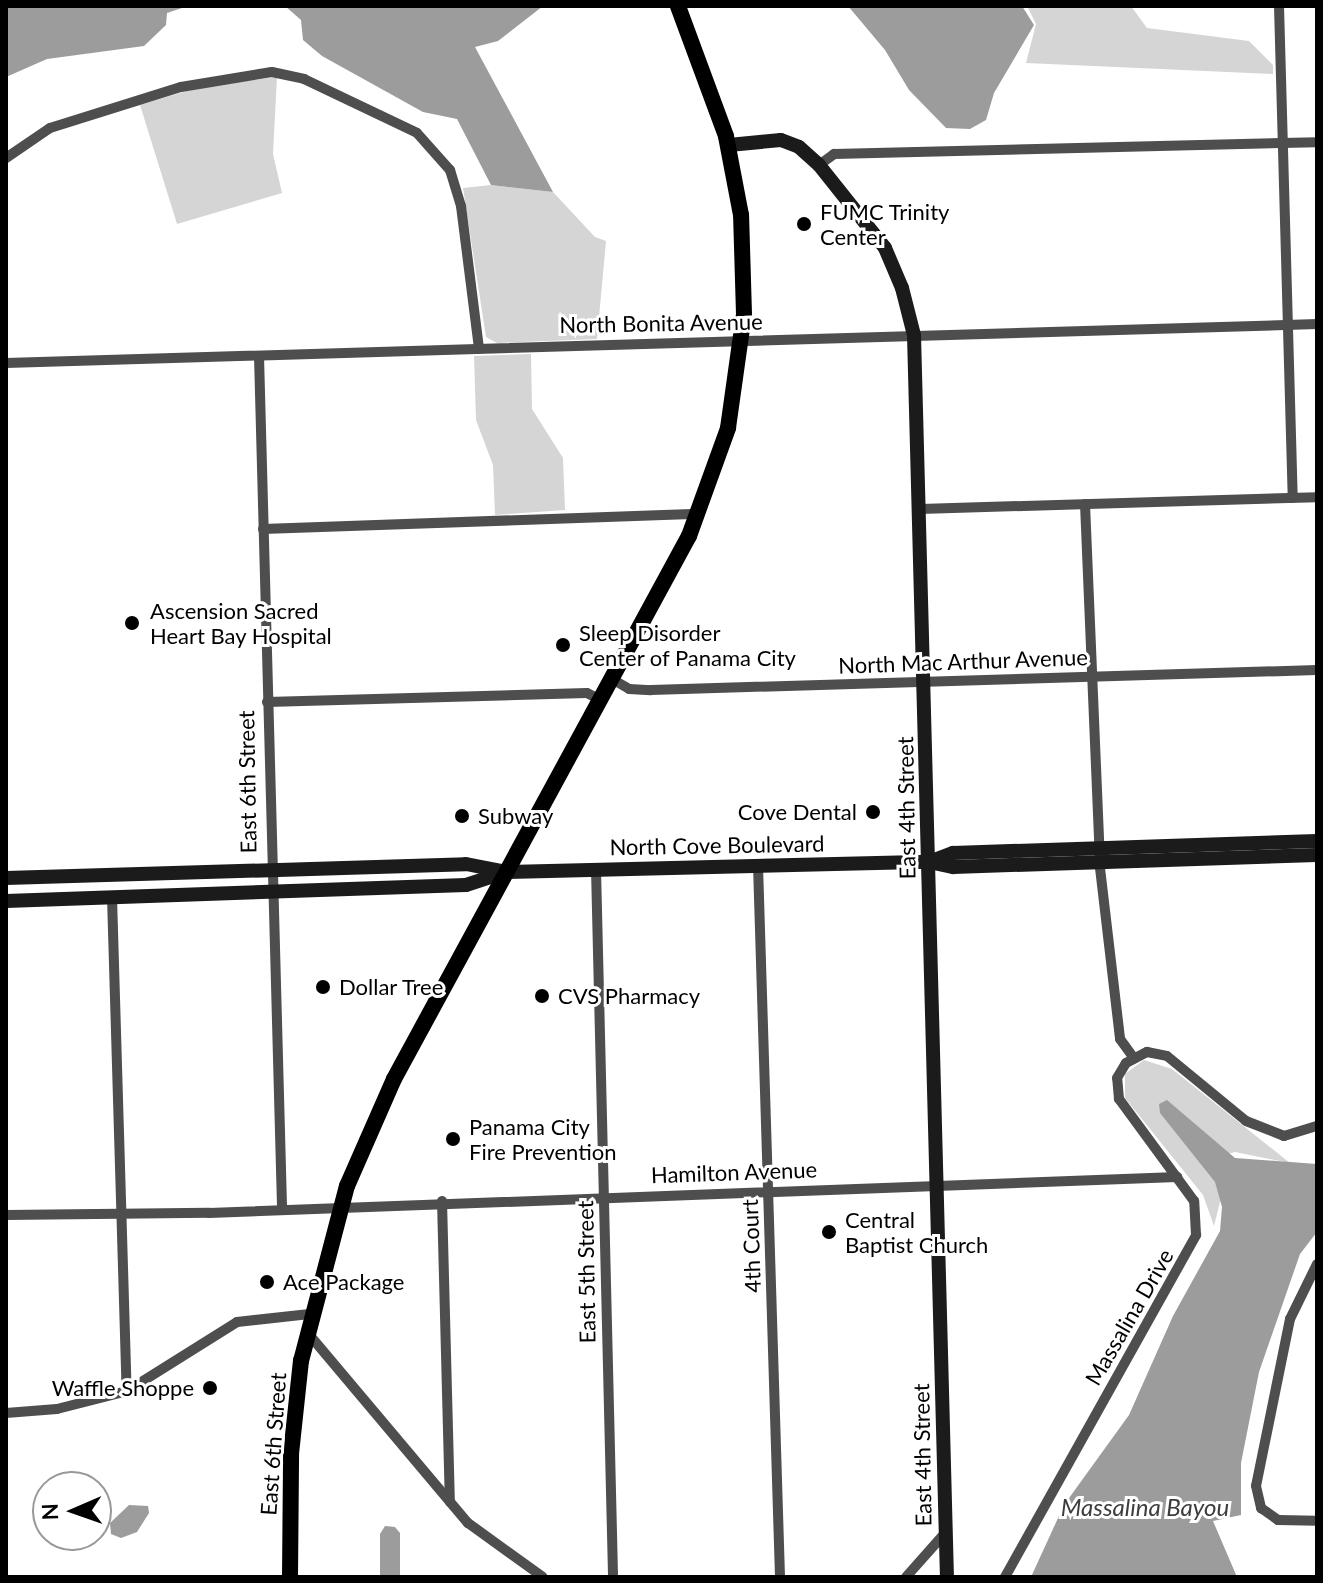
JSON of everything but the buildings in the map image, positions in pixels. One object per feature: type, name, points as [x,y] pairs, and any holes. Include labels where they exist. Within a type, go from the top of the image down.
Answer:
[{"type":"main road","name":"East 6th Street","points":[[290,1577],[291,1454],[308,1323],[340,1205],[389,1088],[699,514],[728,428],[743,341],[744,254],[729,145],[678,6]]},
{"type":"street","points":[[1285,6],[1277,6],[1279,143],[1293,498]]},
{"type":"street","points":[[6,158],[50,128],[181,87],[272,72],[304,79],[417,133],[450,170],[461,206],[479,349]]},
{"type":"street","name":"East 4th Street","points":[[729,145],[781,140],[799,147],[819,165],[885,248],[902,288],[914,335],[947,1577]]},
{"type":"street","points":[[819,165],[834,154],[1317,142]]},
{"type":"street","name":"North Bonita Avenue","points":[[6,363],[1317,324]]},
{"type":"street","name":"East 6th Street","points":[[259,356],[282,1207]]},
{"type":"street","points":[[920,509],[1317,497]]},
{"type":"street","points":[[1085,504],[1100,855],[1120,1039],[1134,1058],[1147,1052],[1167,1056],[1246,1121],[1284,1136],[1317,1126]]},
{"type":"street","points":[[263,529],[699,514]]},
{"type":"street","name":"North Mac Arthur Avenue","points":[[612,679],[629,689],[651,690],[1317,670]]},
{"type":"street","points":[[267,702],[587,693],[601,700]]},
{"type":"street","name":"North Cove Boulevard","points":[[6,878],[466,864],[507,872],[929,862],[953,867],[1317,841]]},
{"type":"street","name":"North Cove Boulevard","points":[[1100,855],[1317,855]]},
{"type":"street","name":"4th Court","points":[[758,865],[780,1577]]},
{"type":"street","name":"East 5th Street","points":[[596,869],[613,1577]]},
{"type":"street","name":"North Cove Boulevard","points":[[6,901],[466,885],[507,872]]},
{"type":"street","points":[[112,897],[127,1391]]},
{"type":"street","name":"Massalina Drive","points":[[1005,1577],[1189,1253],[1198,1216],[1177,1177],[1119,1099],[1117,1078],[1134,1058]]},
{"type":"street","name":"Hamilton Avenue","points":[[6,1215],[1177,1177]]},
{"type":"street","points":[[442,1201],[450,1502]]},
{"type":"street","points":[[1317,1264],[1290,1319],[1256,1486],[1261,1508],[1278,1520],[1317,1521]]},
{"type":"street","points":[[6,1413],[57,1409],[127,1391],[237,1322],[308,1323],[450,1502],[485,1539],[543,1577]]},
{"type":"street","points":[[906,1577],[946,1532]]},
{"type":"shaded area","points":[[1027,6],[1131,6],[1147,28],[1249,41],[1273,65],[1273,74],[1026,63],[1036,24]]},
{"type":"shaded area","points":[[277,77],[273,154],[282,193],[177,224],[140,105],[200,87]]},
{"type":"shaded area","points":[[491,185],[553,192],[595,237],[606,241],[597,339],[497,343],[486,337],[463,188]]},
{"type":"shaded area","points":[[531,354],[532,409],[563,458],[565,510],[495,515],[493,465],[476,420],[474,356]]},
{"type":"shaded area","points":[[1144,1060],[1172,1069],[1290,1163],[1235,1152],[1223,1155],[1223,1190],[1214,1226],[1203,1195],[1125,1098],[1125,1074]]},
{"type":"water","points":[[6,6],[188,6],[167,13],[166,25],[144,46],[47,59],[6,77]]},
{"type":"water","points":[[285,6],[543,6],[498,41],[475,47],[553,192],[491,185],[457,119],[423,112],[322,56],[303,40],[301,20]]},
{"type":"water","points":[[848,6],[1022,6],[1034,25],[994,93],[986,120],[970,129],[946,128],[909,90],[885,50]]},
{"type":"water","name":"Massalina Bayou","points":[[1167,1100],[1235,1158],[1317,1164],[1317,1232],[1300,1254],[1259,1372],[1241,1463],[1241,1515],[1213,1521],[1237,1577],[1031,1577],[1064,1505],[1129,1415],[1173,1316],[1220,1231],[1222,1207],[1215,1182],[1160,1113],[1159,1104]]},
{"type":"water","points":[[129,1505],[148,1506],[149,1513],[137,1532],[121,1538],[112,1534],[112,1521]]},
{"type":"water","points":[[385,1526],[395,1527],[400,1533],[400,1577],[380,1577],[380,1534]]},
{"type":"place","name":"FUMC Trinity Center","points":[[804,224]]},
{"type":"place","name":"Ascension Sacred Heart Bay Hospital","points":[[132,623]]},
{"type":"place","name":"Sleep Disorder Center of Panama City","points":[[563,645]]},
{"type":"place","name":"Cove Dental","points":[[873,812]]},
{"type":"place","name":"Subway","points":[[462,816]]},
{"type":"place","name":"Dollar Tree","points":[[323,987]]},
{"type":"place","name":"CVS Pharmacy","points":[[542,996]]},
{"type":"place","name":"Panama City Fire Prevention","points":[[453,1139]]},
{"type":"place","name":"Central Baptist Church","points":[[829,1232]]},
{"type":"place","name":"Ace Package","points":[[267,1282]]},
{"type":"place","name":"Waffle Shoppe","points":[[210,1388]]}]
